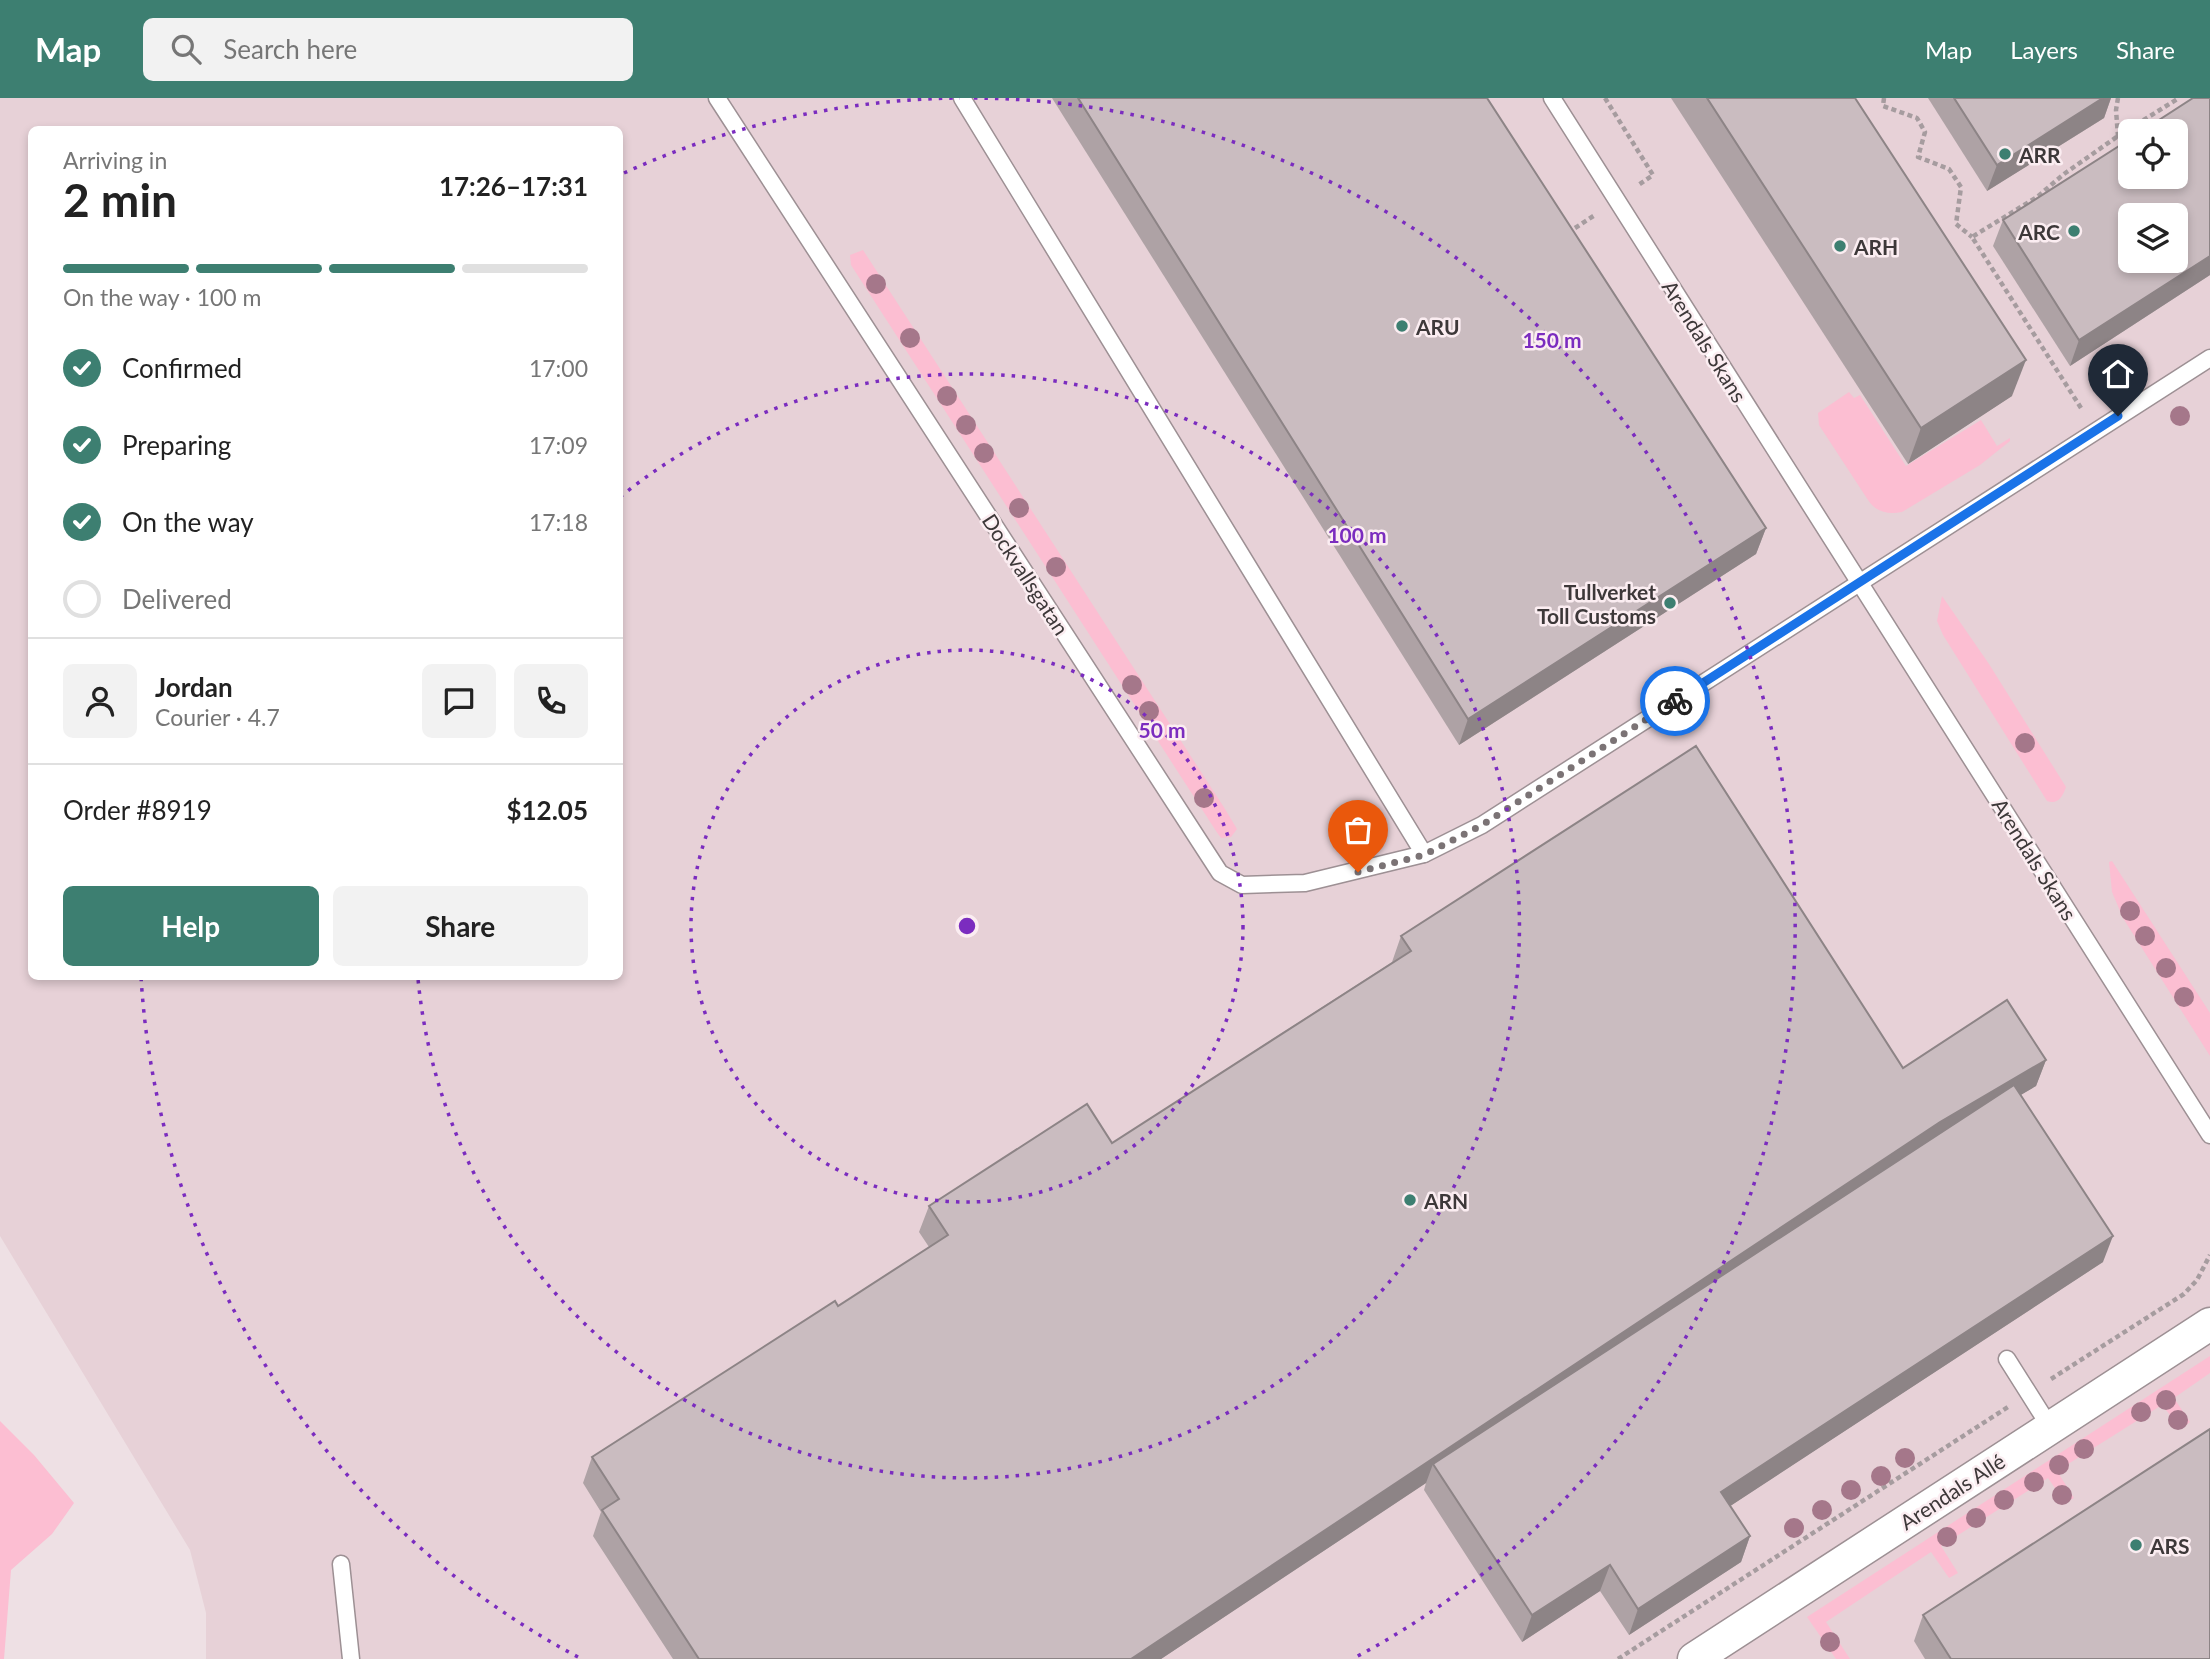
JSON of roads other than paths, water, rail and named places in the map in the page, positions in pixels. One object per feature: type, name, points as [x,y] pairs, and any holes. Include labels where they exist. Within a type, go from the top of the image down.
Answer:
[{"type":"street","name":"Arendals Allé","points":[[1694,1659],[1730,1649],[2050,1427],[2210,1324]]},
{"type":"lane","name":"Dockvallsgatan","points":[[717,98],[1220,873],[1242,884],[1305,883],[1424,855],[1482,825],[1859,583]]},
{"type":"lane","points":[[962,98],[1424,855]]},
{"type":"lane","name":"Arendals Skans","points":[[1552,98],[2210,1135]]},
{"type":"lane","points":[[1859,583],[2210,358]]},
{"type":"lane","points":[[2007,1359],[2050,1427]]},
{"type":"lane","points":[[341,1564],[351,1659]]},
{"type":"place","name":"ARR","points":[[2005,154]]},
{"type":"place","name":"ARC","points":[[2074,231]]},
{"type":"place","name":"ARH","points":[[1840,246]]},
{"type":"place","name":"ARU","points":[[1402,326]]},
{"type":"place","name":"Tullverket Toll Customs","points":[[1670,603]]},
{"type":"place","name":"ARN","points":[[1410,1200]]},
{"type":"place","name":"ARS","points":[[2136,1545]]}]
